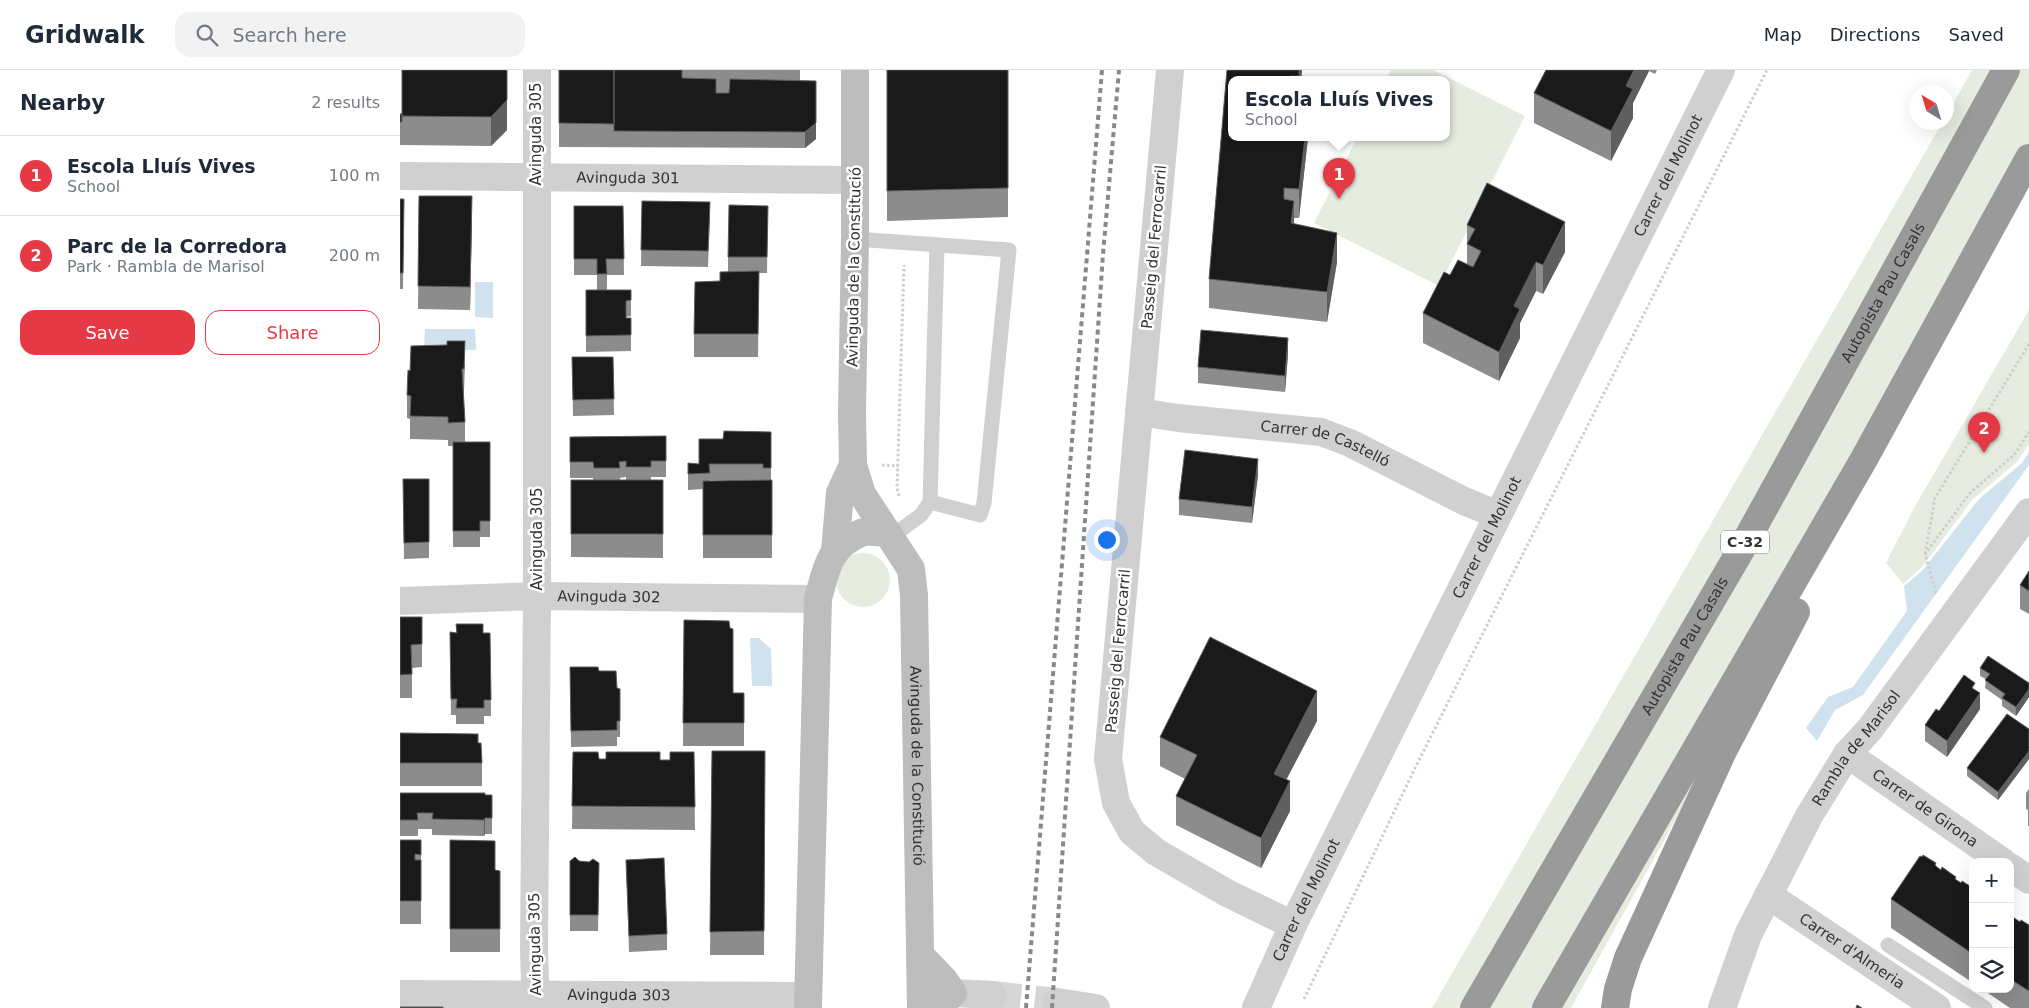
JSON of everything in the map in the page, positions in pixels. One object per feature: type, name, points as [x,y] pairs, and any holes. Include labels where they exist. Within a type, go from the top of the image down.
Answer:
[{"type":"highway","name":"Autopista Pau Casals","points":[[1474,1008],[1742,548],[2006,70]]},
{"type":"highway","points":[[1546,1008],[1864,459],[2029,158]]},
{"type":"highway","points":[[1615,1008],[1618,989],[1628,958],[1723,751],[1886,440],[1949,305]]},
{"type":"street","name":"Avinguda 305","points":[[536,1001],[534,940],[537,596],[537,70]]},
{"type":"street","name":"Avinguda de la Constitució","points":[[855,70],[853,465],[862,494],[911,569],[914,595],[921,1008]]},
{"type":"street","name":"Passeig del Ferrocarril","points":[[1170,70],[1108,759],[1116,804],[1132,832],[1156,852],[1227,893],[1293,925]]},
{"type":"street","name":"Carrer del Molinot","points":[[1256,1008],[1293,925],[1720,70]]},
{"type":"street","name":"Avinguda 301","points":[[400,176],[855,180]]},
{"type":"street","name":"Carrer de Castelló","points":[[1139,412],[1178,418],[1321,432],[1350,443],[1464,501],[1498,515]]},
{"type":"street","name":"Avinguda de la Constitució","points":[[835,552],[840,493],[853,465]]},
{"type":"street","name":"Rambla de Marisol","points":[[1722,1008],[1748,935],[1809,816],[1847,754],[1870,729],[2029,512]]},
{"type":"street","name":"Avinguda de la Constitució","points":[[808,1002],[818,598],[829,559],[835,552],[862,532],[890,535]]},
{"type":"street","name":"Avinguda 302","points":[[400,601],[537,596],[818,598]]},
{"type":"street","name":"Carrer de Girona","points":[[1847,754],[1997,858]]},
{"type":"street","points":[[2014,870],[2029,880]]},
{"type":"street","name":"Carrer d'Almeria","points":[[1768,895],[1937,1008]]},
{"type":"street","points":[[921,956],[944,980],[945,1000],[993,995]]},
{"type":"street","name":"Avinguda 303","points":[[400,994],[536,1001],[808,1002]]},
{"type":"street","points":[[1057,1002],[1096,1008]]},
{"type":"lane","points":[[855,239],[1009,250],[984,503],[980,515],[930,502]]},
{"type":"lane","points":[[890,535],[922,515],[930,502],[937,245]]},
{"type":"lane","points":[[1888,945],[1985,1008]]},
{"type":"path","points":[[1304,999],[1418,762],[1767,70]]},
{"type":"path","points":[[894,242],[905,255],[898,466]]},
{"type":"path","points":[[1937,597],[1925,554],[1935,498],[2029,344]]},
{"type":"path","points":[[1925,554],[1970,493],[2014,456],[2029,432]]},
{"type":"shaded area","points":[[1391,70],[1433,70],[1445,76],[1388,76]]},
{"type":"shaded area","points":[[1972,70],[2029,70],[2029,183],[1571,1008],[1432,1008],[1938,130],[1954,130],[1954,102]]},
{"type":"shaded area","points":[[1450,78],[1525,116],[1439,286],[1314,223],[1355,141],[1450,141]]},
{"type":"shaded area","points":[[2029,310],[2029,444],[2017,462],[1972,500],[1923,566],[1903,584],[1886,563],[1914,508]]},
{"type":"shaded area","points":[[858,553],[868,553],[878,557],[886,565],[890,580],[886,595],[878,603],[868,607],[858,607],[848,603],[840,595],[836,585],[836,575],[840,565],[848,557]]},
{"type":"water","points":[[475,282],[493,282],[493,318],[475,317]]},
{"type":"water","points":[[425,329],[475,329],[476,350],[424,350]]},
{"type":"water","points":[[2029,452],[2029,465],[1863,695],[1835,710],[1817,741],[1806,728],[1828,697],[1853,687],[1907,611],[1904,586],[1922,571],[1979,499],[2022,463]]},
{"type":"water","points":[[750,638],[759,638],[771,649],[772,686],[752,686]]},
{"type":"building","points":[[402,70],[507,70],[507,100],[491,117],[402,116]]},
{"type":"building","points":[[559,70],[614,70],[614,124],[559,123]]},
{"type":"building","points":[[614,70],[682,70],[682,78],[716,79],[716,93],[729,93],[730,79],[816,81],[816,123],[805,132],[614,131]]},
{"type":"building","points":[[887,70],[1008,70],[1008,188],[887,191]]},
{"type":"building","points":[[1227,70],[1299,70],[1299,76],[1228,76],[1228,141],[1305,141],[1299,189],[1284,188],[1284,199],[1294,201],[1291,223],[1337,233],[1327,292],[1209,279]]},
{"type":"building","points":[[1546,70],[1634,70],[1626,86],[1633,89],[1611,131],[1534,93]]},
{"type":"building","points":[[400,114],[402,114],[402,122],[400,122]]},
{"type":"building","points":[[1487,183],[1565,222],[1543,265],[1536,262],[1514,306],[1520,309],[1499,352],[1423,313],[1444,272],[1450,275],[1458,260],[1473,267],[1481,251],[1467,244],[1475,229],[1467,225]]},
{"type":"building","points":[[419,196],[472,196],[470,287],[418,286]]},
{"type":"building","points":[[400,199],[404,199],[403,273],[400,273]]},
{"type":"building","points":[[642,201],[710,202],[708,251],[641,250]]},
{"type":"building","points":[[729,205],[768,206],[767,257],[728,257]]},
{"type":"building","points":[[574,206],[623,206],[624,259],[606,259],[607,274],[597,274],[597,259],[574,259]]},
{"type":"building","points":[[759,271],[758,334],[694,334],[695,282],[720,281],[720,272]]},
{"type":"building","points":[[586,290],[631,290],[631,300],[626,301],[626,318],[631,318],[631,335],[586,336]]},
{"type":"building","points":[[1201,330],[1288,338],[1285,376],[1198,367]]},
{"type":"building","points":[[447,341],[465,341],[464,369],[462,369],[465,422],[448,423],[448,417],[410,416],[411,396],[407,395],[411,346],[447,345]]},
{"type":"building","points":[[572,357],[613,357],[614,399],[573,400]]},
{"type":"building","points":[[724,431],[771,432],[771,468],[763,468],[763,464],[709,464],[710,473],[688,474],[688,463],[699,464],[699,439],[723,439]]},
{"type":"building","points":[[666,436],[666,461],[651,461],[651,467],[626,467],[626,461],[619,462],[620,468],[594,468],[593,462],[570,462],[570,437]]},
{"type":"building","points":[[453,442],[490,442],[490,521],[480,521],[480,531],[453,531]]},
{"type":"building","points":[[1185,450],[1258,459],[1252,507],[1179,499]]},
{"type":"building","points":[[403,479],[429,479],[429,542],[404,543]]},
{"type":"building","points":[[571,480],[663,480],[663,534],[571,534]]},
{"type":"building","points":[[772,480],[772,535],[703,535],[703,481]]},
{"type":"building","points":[[2029,571],[2029,591],[2020,585]]},
{"type":"building","points":[[400,617],[422,617],[422,644],[411,645],[412,674],[400,675]]},
{"type":"building","points":[[684,620],[729,621],[730,628],[733,629],[733,693],[744,693],[744,723],[683,723]]},
{"type":"building","points":[[456,624],[483,624],[483,633],[490,633],[491,700],[484,700],[484,708],[456,708],[457,699],[451,699],[450,632],[457,633]]},
{"type":"building","points":[[1210,637],[1317,691],[1274,774],[1290,781],[1261,838],[1176,796],[1197,755],[1160,737]]},
{"type":"building","points":[[1988,656],[2029,683],[2029,689],[2016,707],[2002,698],[2005,694],[1985,680],[1990,674],[1980,668]]},
{"type":"building","points":[[570,667],[598,667],[599,671],[616,671],[617,688],[620,689],[620,721],[617,721],[617,730],[571,731]]},
{"type":"building","points":[[1964,675],[1975,683],[1972,688],[1980,693],[1947,741],[1925,725],[1936,709],[1939,711]]},
{"type":"building","points":[[2007,714],[2029,729],[2029,751],[1998,792],[1967,768]]},
{"type":"building","points":[[400,733],[478,734],[478,743],[481,743],[482,763],[400,763]]},
{"type":"building","points":[[712,751],[765,751],[764,931],[710,932]]},
{"type":"building","points":[[573,752],[598,752],[599,759],[606,759],[606,752],[660,752],[660,760],[670,760],[670,752],[694,752],[695,807],[572,806]]},
{"type":"building","points":[[400,793],[485,793],[485,795],[492,795],[492,818],[485,818],[484,820],[432,819],[433,813],[417,813],[418,820],[400,820]]},
{"type":"building","points":[[400,840],[421,840],[421,855],[415,854],[415,860],[421,860],[421,901],[400,901]]},
{"type":"building","points":[[450,840],[495,841],[495,870],[500,871],[500,929],[450,929]]},
{"type":"building","points":[[1923,855],[1936,863],[1935,865],[1941,870],[1942,867],[1956,877],[1955,879],[1969,885],[1969,951],[1891,899],[1920,856],[1922,857]]},
{"type":"building","points":[[575,857],[579,861],[589,862],[593,859],[599,863],[598,915],[570,915],[570,861]]},
{"type":"building","points":[[664,858],[667,934],[629,936],[626,860]]},
{"type":"building","points":[[2014,918],[2029,925],[2029,991],[2014,982]]},
{"type":"building","points":[[443,1007],[443,1008],[400,1008]]},
{"type":"tunnel","points":[[993,995],[1057,1002]]},
{"type":"railway","points":[[1026,1008],[1102,70]]},
{"type":"railway","points":[[1052,1008],[1103,254],[1119,70]]},
{"type":"place","name":"Escola Lluís Vives","points":[[1339,199]]},
{"type":"place","name":"Parc de la Corredora","points":[[1984,453]]}]
